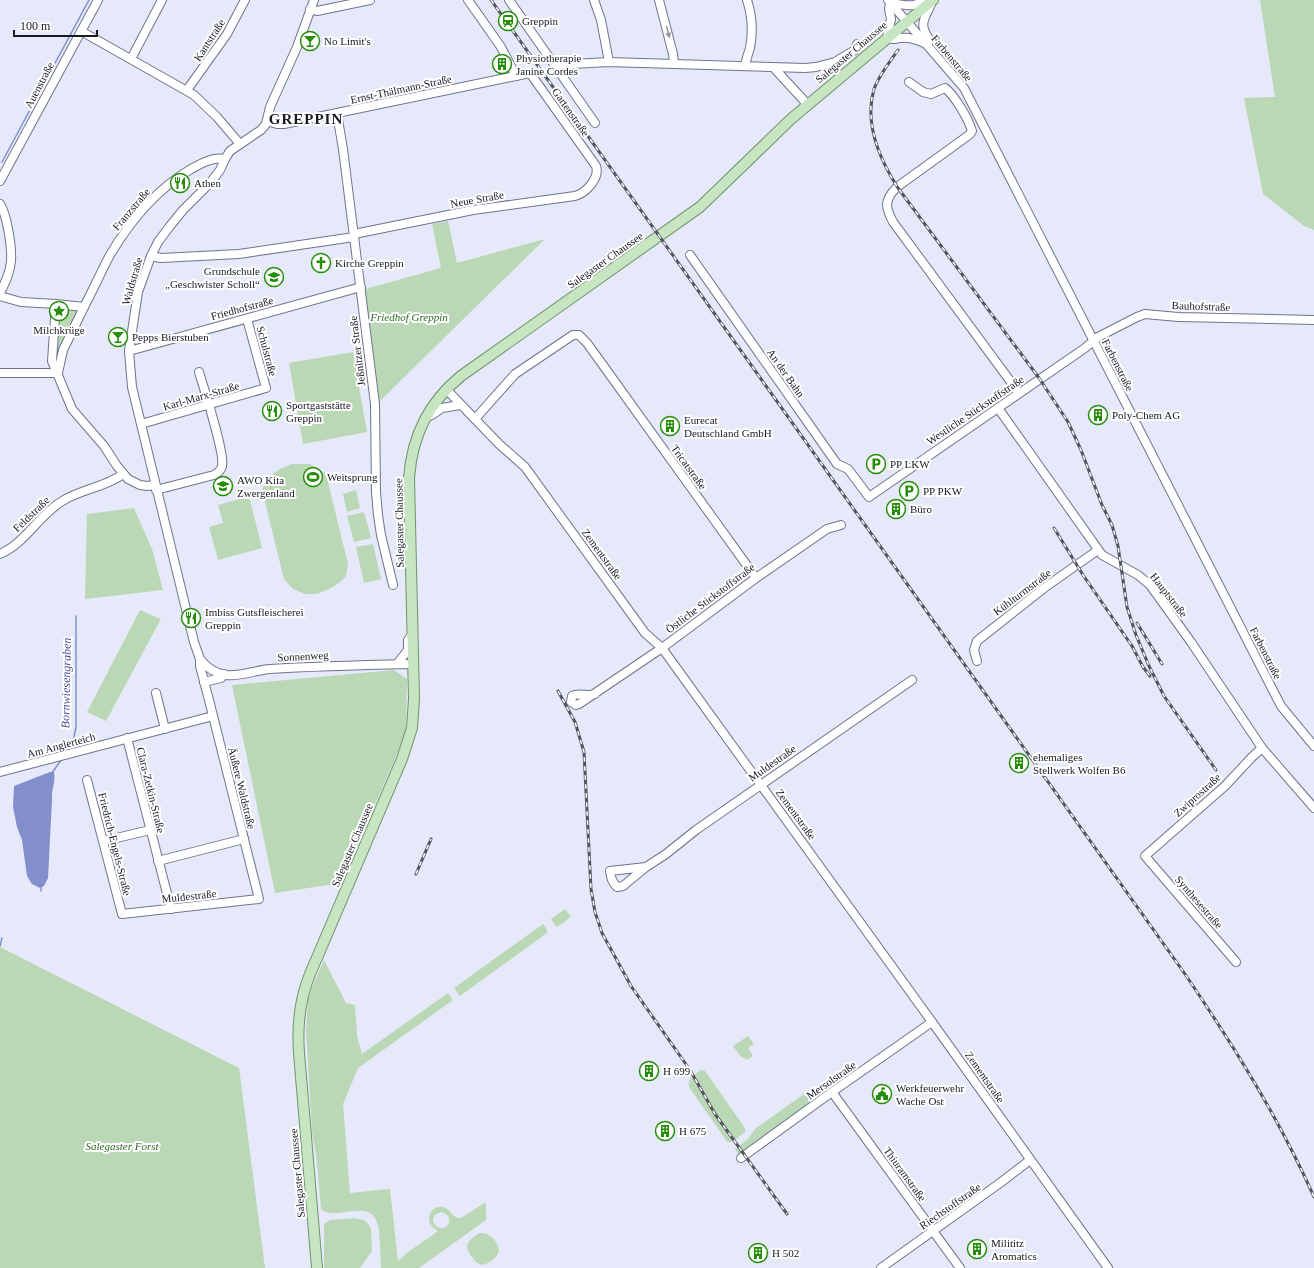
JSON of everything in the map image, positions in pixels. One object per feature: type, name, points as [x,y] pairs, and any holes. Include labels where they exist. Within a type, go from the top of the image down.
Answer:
[{"type":"main road","name":"Salegaster Chaussee","points":[[317,1268],[298,1032],[300,1007],[305,988],[410,737],[414,708],[410,471],[415,445],[425,417],[446,389],[469,369],[700,207],[784,126],[886,38],[933,0]]},
{"type":"street","name":"Auenstraße","points":[[0,181],[98,0]]},
{"type":"street","points":[[131,59],[162,0]]},
{"type":"street","name":"Kantstraße","points":[[187,90],[227,34],[245,0]]},
{"type":"street","points":[[267,121],[272,104],[294,53],[314,0]]},
{"type":"street","points":[[310,9],[317,11],[370,0]]},
{"type":"street","points":[[468,0],[500,47],[516,76]]},
{"type":"street","points":[[509,0],[555,65],[557,72],[595,123]]},
{"type":"street","points":[[594,0],[601,20],[609,62]]},
{"type":"street","points":[[659,0],[673,54],[674,64]]},
{"type":"street","points":[[745,66],[750,48],[752,29],[747,0]]},
{"type":"street","points":[[929,0],[911,5],[889,1],[891,19],[886,38],[893,40],[899,38],[913,38],[927,45],[929,39],[924,30],[923,20],[933,0]]},
{"type":"street","name":"Farbenstraße","points":[[889,1],[964,88],[1281,706],[1314,746]]},
{"type":"street","points":[[81,31],[187,90],[206,105],[240,144]]},
{"type":"street","points":[[555,65],[609,62],[805,68],[826,65],[846,57],[855,50],[857,44]]},
{"type":"street","points":[[774,68],[808,105]]},
{"type":"street","name":"Gartenstraße","points":[[516,76],[530,74],[536,81],[596,166],[596,176]]},
{"type":"street","name":"Ernst-Thälmann-Straße","points":[[267,121],[277,124],[284,124],[516,76]]},
{"type":"street","points":[[909,82],[923,92],[931,94],[944,88],[951,93],[970,124],[972,130],[969,135],[897,187],[891,193],[888,200],[887,210],[893,222],[1019,394]]},
{"type":"street","name":"Jeßnitzer Straße","points":[[337,114],[361,287],[375,404],[376,492],[380,535],[393,585]]},
{"type":"street","name":"Waldstraße","points":[[156,487],[132,387],[129,351],[138,292],[151,256],[158,242],[170,226],[218,173],[230,152],[261,130],[267,121]]},
{"type":"street","name":"Franzstraße","points":[[58,373],[63,350],[84,307],[110,255],[134,219],[167,185],[184,173],[199,164],[214,158],[225,159]]},
{"type":"street","name":"Neue Straße","points":[[151,256],[155,258],[239,254],[354,236],[473,210],[575,196],[584,192],[596,176]]},
{"type":"street","points":[[0,204],[6,218],[11,260],[7,277],[0,295],[21,302],[84,307]]},
{"type":"street","name":"An der Bahn","points":[[690,256],[837,464],[848,469],[869,497]]},
{"type":"street","name":"Friedhofstraße","points":[[129,351],[361,287]]},
{"type":"street","points":[[56,304],[52,361],[72,409],[104,446],[117,466],[128,479],[140,484],[156,487],[214,475],[220,470],[222,460],[199,372]]},
{"type":"street","name":"Bauhofstraße","points":[[1093,340],[1128,321],[1145,314],[1178,317],[1314,320]]},
{"type":"street","name":"Schulstraße","points":[[247,319],[266,388]]},
{"type":"street","name":"Tricatstraße","points":[[475,419],[515,374],[573,335],[579,335],[587,343],[756,578]]},
{"type":"street","name":"Westliche Stickstoffstraße","points":[[869,497],[1085,348],[1093,340]]},
{"type":"street","points":[[0,373],[58,373]]},
{"type":"street","name":"Karl-Marx-Straße","points":[[141,424],[266,388]]},
{"type":"street","name":"Zementstraße","points":[[446,389],[460,405],[525,467],[645,633],[662,648],[1108,1268]]},
{"type":"street","points":[[425,417],[432,415],[442,408],[460,405]]},
{"type":"street","name":"Hauptstraße","points":[[998,408],[1098,550],[1102,555],[1138,575],[1150,585],[1191,642],[1262,748],[1314,808]]},
{"type":"street","name":"Feldstraße","points":[[0,554],[14,546],[60,502],[75,494],[110,482],[123,474]]},
{"type":"street","name":"Äußere Waldstraße","points":[[156,487],[259,899]]},
{"type":"street","name":"Östliche Stickstoffstraße","points":[[595,694],[662,648],[756,578],[828,529],[841,525]]},
{"type":"street","name":"Kühlturmstraße","points":[[976,661],[974,650],[977,641],[1044,588],[1098,550]]},
{"type":"street","points":[[397,664],[408,650],[408,640],[412,635]]},
{"type":"street","name":"Sonnenweg","points":[[200,659],[210,669],[224,674],[271,669],[375,664],[413,664]]},
{"type":"street","points":[[204,682],[221,678],[224,674]]},
{"type":"street","name":"Muldestraße","points":[[646,867],[761,784],[912,680]]},
{"type":"street","points":[[156,693],[165,729]]},
{"type":"street","name":"Clara-Zetkin-Straße","points":[[171,909],[127,738],[213,716]]},
{"type":"street","name":"Am Anglerteich","points":[[0,772],[127,738]]},
{"type":"street","name":"Zwiprostraße","points":[[1145,856],[1225,786],[1262,748]]},
{"type":"street","name":"Friedrich-Engels-Straße","points":[[87,780],[122,914]]},
{"type":"street","points":[[104,841],[150,830]]},
{"type":"street","points":[[158,861],[244,839]]},
{"type":"street","name":"Synthesestraße","points":[[1145,856],[1236,962]]},
{"type":"street","name":"Muldestraße","points":[[122,914],[259,899]]},
{"type":"street","name":"Mersolstraße","points":[[742,1158],[832,1092],[932,1022]]},
{"type":"street","name":"Thiuramstraße","points":[[832,1092],[960,1268]]},
{"type":"street","name":"Riechstoffstraße","points":[[881,1268],[1030,1160]]},
{"type":"green space","points":[[1260,0],[1314,0],[1314,230],[1304,226],[1263,194],[1244,98],[1275,97]]},
{"type":"green space","name":"Friedhof Greppin","points":[[448,221],[457,263],[545,239],[379,402],[365,289],[441,268],[432,224]]},
{"type":"green space","points":[[58,307],[78,310],[56,357]]},
{"type":"green space","points":[[353,352],[367,432],[303,444],[289,363]]},
{"type":"green space","points":[[292,464],[310,464],[326,474],[348,564],[346,576],[339,583],[317,594],[305,594],[293,589],[284,579],[262,490],[274,473]]},
{"type":"green space","points":[[356,490],[360,508],[347,512],[343,494]]},
{"type":"green space","points":[[249,496],[262,548],[218,560],[209,527],[223,523],[218,505]]},
{"type":"green space","points":[[134,508],[152,549],[163,590],[85,599],[87,514]]},
{"type":"green space","points":[[364,512],[371,538],[354,542],[347,516]]},
{"type":"green space","points":[[373,544],[381,579],[364,583],[356,547]]},
{"type":"green space","points":[[140,610],[161,619],[106,721],[87,712]]},
{"type":"green space","points":[[394,670],[407,679],[406,733],[341,883],[275,893],[232,685]]},
{"type":"green space","points":[[565,909],[571,917],[556,927],[551,919]]},
{"type":"green space","points":[[543,924],[547,930],[547,933],[460,996],[454,988]]},
{"type":"green space","name":"Salegaster Forst","points":[[0,947],[239,1068],[265,1268],[0,1268]]},
{"type":"green space","points":[[324,960],[346,1003],[355,1005],[357,1036],[362,1054],[448,993],[453,1000],[358,1068],[343,1104],[350,1193],[390,1189],[398,1261],[408,1252],[437,1232],[437,1230],[430,1224],[429,1220],[431,1212],[434,1209],[438,1207],[446,1208],[456,1217],[461,1218],[486,1202],[486,1220],[419,1268],[381,1268],[379,1232],[377,1222],[373,1215],[359,1211],[334,1213],[321,1209],[316,1154],[312,1132],[306,1029],[308,1000]],"holes":[[[441,1212],[446,1214],[449,1219],[449,1223],[446,1227],[442,1228],[438,1227],[433,1222],[433,1218]]]},
{"type":"green space","points":[[748,1036],[754,1044],[748,1048],[753,1056],[746,1060],[744,1057],[742,1058],[733,1046]]},
{"type":"green space","points":[[701,1070],[705,1071],[745,1128],[745,1132],[732,1142],[728,1142],[726,1140],[689,1087],[690,1079]]},
{"type":"green space","points":[[804,1094],[807,1095],[811,1101],[810,1104],[739,1155],[735,1149],[748,1139],[755,1129]]},
{"type":"green space","points":[[354,1218],[364,1220],[370,1226],[372,1251],[360,1268],[324,1268],[324,1224],[331,1220]]},
{"type":"green space","points":[[480,1233],[487,1234],[493,1238],[499,1251],[492,1260],[483,1265],[477,1263],[470,1254],[467,1246],[474,1237]]},
{"type":"water","points":[[50,772],[54,772],[54,779],[48,878],[44,886],[40,888],[32,884],[27,876],[22,840],[17,827],[13,807],[14,786]]},
{"type":"waterway","points":[[2,162],[89,0]]},
{"type":"waterway","name":"Bornwiesengraben","points":[[69,750],[76,727],[76,616]]},
{"type":"waterway","name":"Bornwiesengraben","points":[[52,773],[61,760]]},
{"type":"waterway","name":"Bornwiesengraben","points":[[0,946],[2,938]]},
{"type":"railway","points":[[491,0],[1185,974],[1254,1082],[1286,1139],[1314,1197]]},
{"type":"railway","points":[[898,50],[884,69],[874,89],[871,102],[872,128],[885,166],[898,188],[1039,378],[1068,422],[1081,450],[1102,505],[1112,525],[1118,546],[1127,607],[1136,635],[1149,666],[1164,696],[1216,770]]},
{"type":"railway","points":[[1054,528],[1083,575],[1132,646],[1143,667],[1150,676]]},
{"type":"railway","points":[[1137,623],[1162,664]]},
{"type":"railway","points":[[558,691],[575,722],[584,752],[591,889],[595,912],[602,933],[631,986],[690,1070],[715,1114],[787,1214]]},
{"type":"railway","points":[[416,874],[431,839]]},
{"type":"place","name":"Greppin","points":[[508,21]]},
{"type":"place","name":"No Limit's","points":[[310,41]]},
{"type":"place","name":"Physiotherapie Janine Cordes","points":[[502,64]]},
{"type":"place","name":"Athen","points":[[180,183]]},
{"type":"place","name":"Kirche Greppin","points":[[321,263]]},
{"type":"place","name":"Grundschule „Geschwister Scholl“","points":[[274,277]]},
{"type":"place","name":"Milchkrüge","points":[[59,311]]},
{"type":"place","name":"Pepps Bierstuben","points":[[118,337]]},
{"type":"place","name":"Sportgaststätte Greppin","points":[[272,411]]},
{"type":"place","name":"Poly-Chem AG","points":[[1098,415]]},
{"type":"place","name":"Eurecat Deutschland GmbH","points":[[670,426]]},
{"type":"place","name":"PP LKW","points":[[876,464]]},
{"type":"place","name":"Weitsprung","points":[[313,477]]},
{"type":"place","name":"AWO Kita Zwergenland","points":[[223,486]]},
{"type":"place","name":"PP PKW","points":[[909,491]]},
{"type":"place","name":"Büro","points":[[896,509]]},
{"type":"place","name":"Imbiss Gutsfleischerei Greppin","points":[[191,618]]},
{"type":"place","name":"ehemaliges Stellwerk Wolfen B6","points":[[1019,763]]},
{"type":"place","name":"H 699","points":[[649,1071]]},
{"type":"place","name":"Werkfeuerwehr Wache Ost","points":[[882,1094]]},
{"type":"place","name":"H 675","points":[[665,1131]]},
{"type":"place","name":"Milititz Aromatics","points":[[977,1249]]},
{"type":"place","name":"H 502","points":[[758,1253]]},
{"type":"district","name":"GREPPIN","points":[[306,119]]}]
